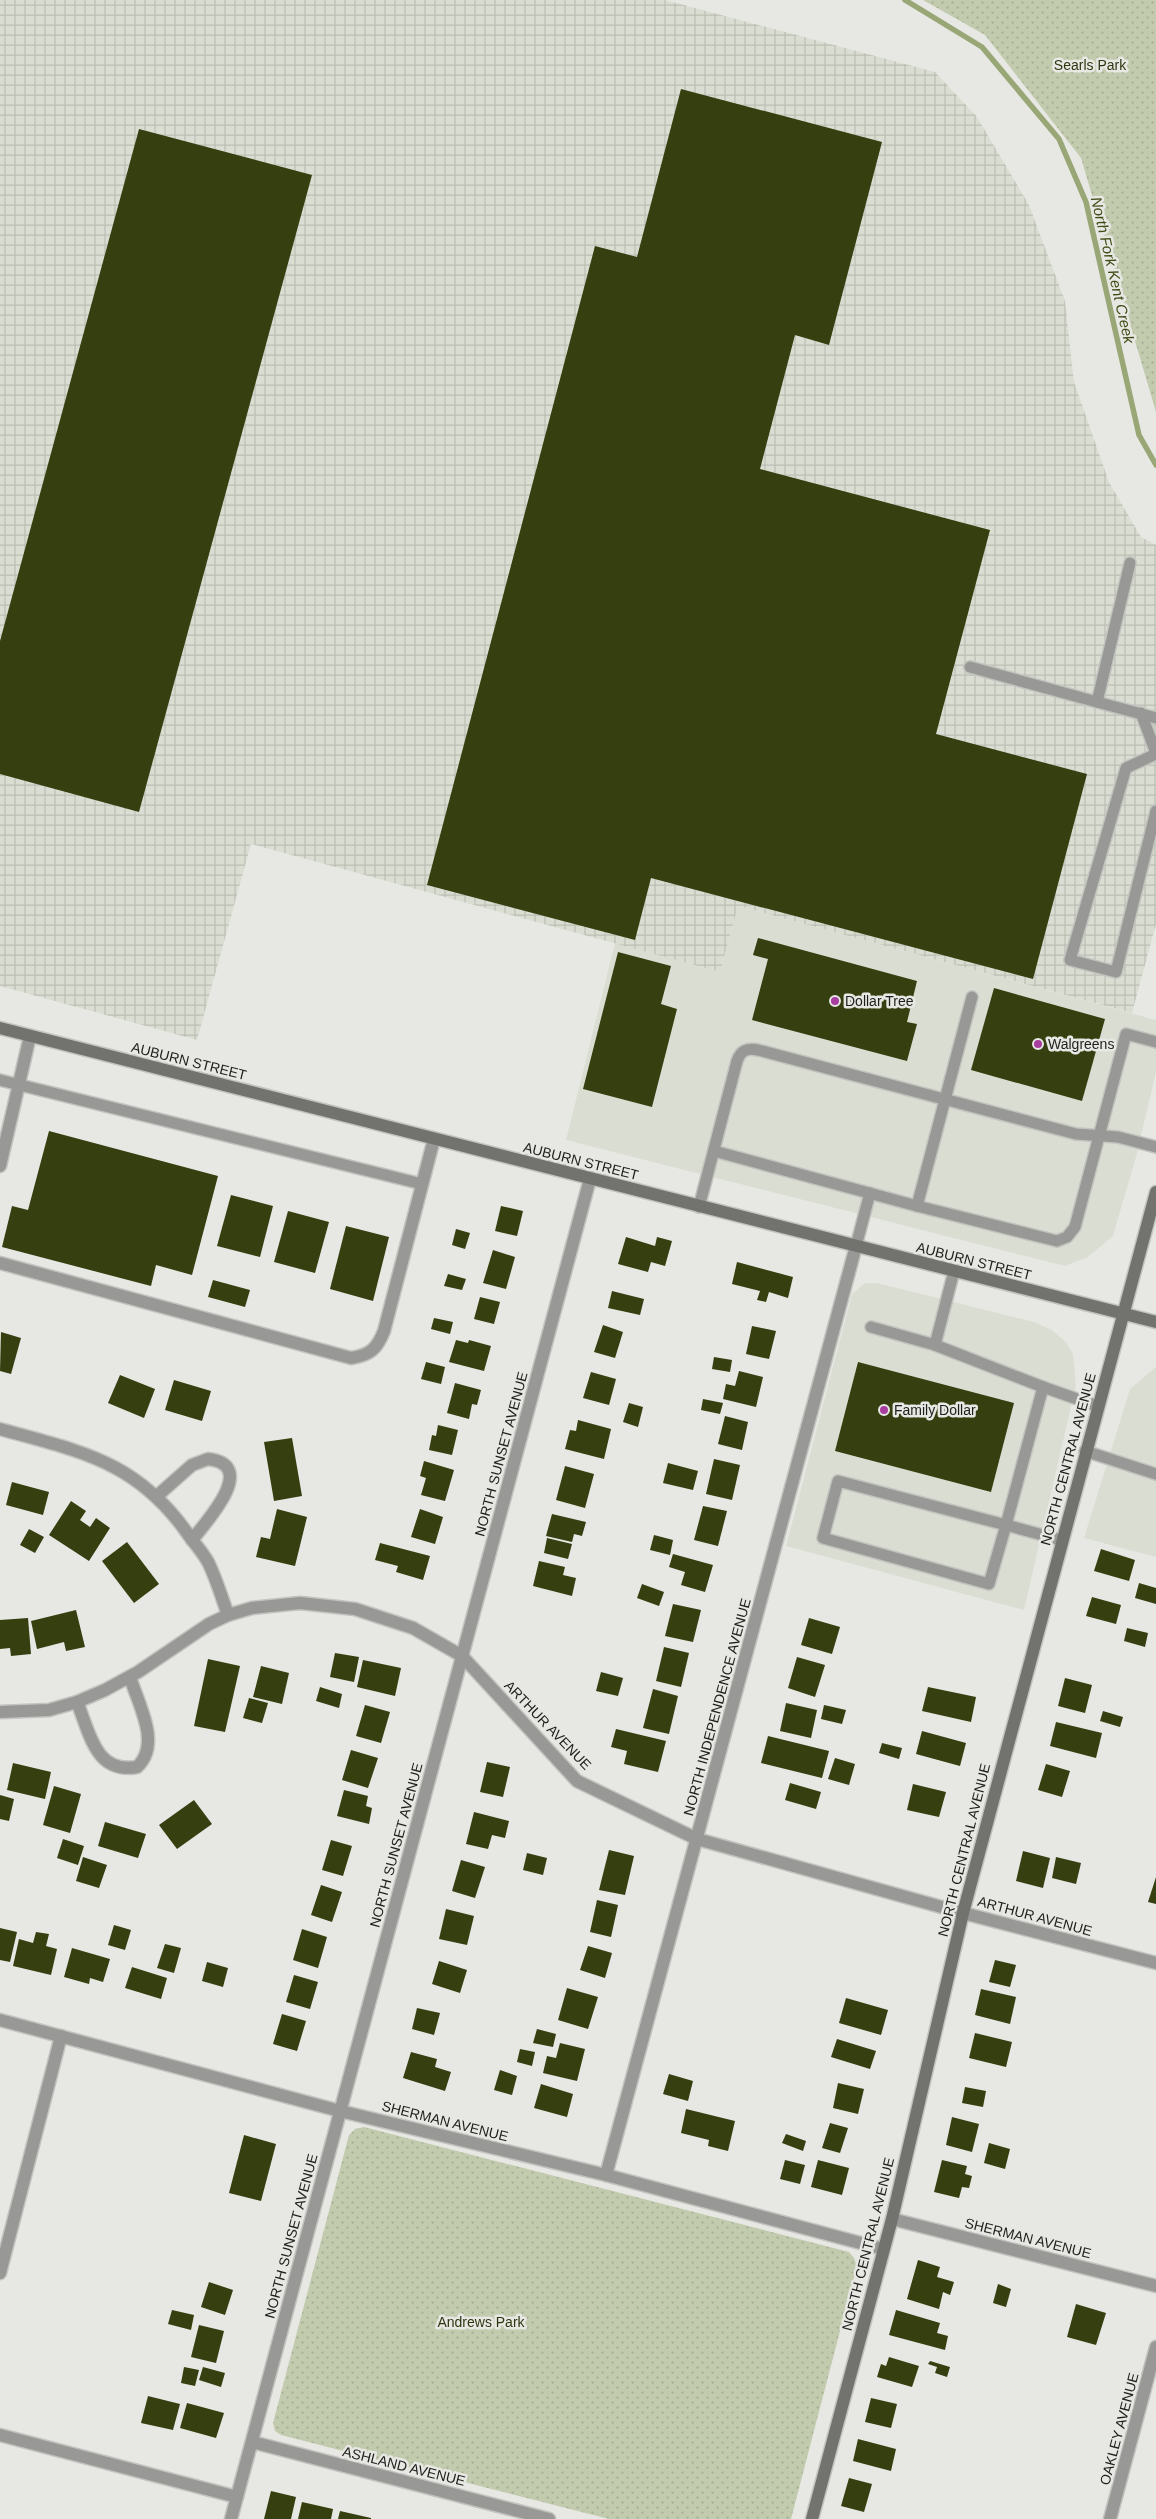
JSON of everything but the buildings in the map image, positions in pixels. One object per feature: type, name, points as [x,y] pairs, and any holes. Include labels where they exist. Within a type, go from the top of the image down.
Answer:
[{"type":"main road","name":"AUBURN STREET","points":[[0,1028],[1156,1322]]},
{"type":"main road","name":"NORTH CENTRAL AVENUE","points":[[812,2519],[892,2219],[963,1913],[1061,1540],[1156,1192]]},
{"type":"street","points":[[0,1166],[30,1036]]},
{"type":"street","points":[[0,1263],[351,1358],[363,1356],[373,1351],[379,1345],[384,1331],[434,1139]]},
{"type":"street","name":"NORTH SUNSET AVENUE","points":[[231,2519],[590,1178]]},
{"type":"street","name":"NORTH INDEPENDENCE AVENUE","points":[[606,2175],[856,1246]]},
{"type":"street","points":[[0,1429],[95,1457],[134,1477],[157,1496],[178,1518],[208,1562],[228,1615]]},
{"type":"street","points":[[157,1496],[192,1465],[208,1459],[223,1465],[229,1472],[228,1490],[223,1500],[192,1540]]},
{"type":"street","name":"ARTHUR AVENUE","points":[[0,1712],[49,1710],[77,1702],[130,1677],[209,1624],[228,1615],[252,1608],[300,1603],[355,1609],[413,1628],[462,1656],[577,1781],[697,1839],[963,1913],[1156,1963]]},
{"type":"street","points":[[77,1702],[99,1755],[107,1763],[117,1767],[137,1767],[145,1759],[150,1745],[148,1732],[130,1677]]},
{"type":"street","name":"SHERMAN AVENUE","points":[[0,2020],[340,2111],[606,2175],[883,2249]]},
{"type":"street","points":[[0,2273],[61,2036]]},
{"type":"street","name":"SHERMAN AVENUE","points":[[892,2219],[1156,2286]]},
{"type":"street","name":"OAKLEY AVENUE","points":[[1110,2519],[1156,2347]]},
{"type":"street","points":[[0,2435],[237,2497]]},
{"type":"street","name":"ASHLAND AVENUE","points":[[252,2442],[521,2516],[549,2519]]},
{"type":"lane","points":[[1097,702],[1130,563]]},
{"type":"lane","points":[[970,667],[1156,718]]},
{"type":"lane","points":[[1140,713],[1156,753],[1126,768],[1070,960],[1116,972],[1156,811]]},
{"type":"lane","points":[[917,1206],[972,997]]},
{"type":"lane","points":[[714,1150],[917,1206],[1056,1241],[1067,1237],[1075,1227],[1126,1034],[1156,1042]]},
{"type":"lane","points":[[699,1207],[737,1061],[742,1052],[746,1050],[758,1050],[945,1101],[1076,1134],[1118,1137],[1156,1147]]},
{"type":"lane","points":[[0,1080],[422,1184]]},
{"type":"lane","points":[[856,1246],[870,1193]]},
{"type":"lane","points":[[935,1344],[954,1271]]},
{"type":"lane","points":[[871,1327],[935,1344],[1042,1387],[1097,1406]]},
{"type":"lane","points":[[1042,1387],[1006,1525],[989,1584],[823,1538],[838,1481],[1006,1525],[1061,1540]]},
{"type":"lane","points":[[1085,1451],[1156,1474]]},
{"type":"shaded area","points":[[0,0],[665,0],[935,72],[977,117],[1029,205],[1065,301],[1074,382],[1109,482],[1141,537],[1156,545],[1156,924],[1132,1013],[738,906],[720,972],[251,844],[197,1040],[0,986]]},
{"type":"shaded area","points":[[738,906],[1156,1020],[1156,1072],[1136,1157],[1113,1236],[1088,1257],[1065,1266],[566,1140],[615,943],[720,972]]},
{"type":"shaded area","points":[[865,1283],[877,1283],[1034,1322],[1052,1330],[1066,1342],[1073,1354],[1076,1385],[1024,1610],[786,1546],[852,1294]]},
{"type":"shaded area","points":[[1156,1367],[1156,1557],[1084,1538],[1130,1389]]},
{"type":"green space","name":"Searls Park","points":[[923,0],[1156,0],[1156,412],[1081,158],[985,35]]},
{"type":"green space","name":"Andrews Park","points":[[364,2127],[849,2252],[857,2266],[791,2519],[609,2519],[281,2435],[275,2431],[273,2423],[349,2135],[355,2129]]},
{"type":"waterway","name":"North Fork Kent Creek","points":[[905,0],[982,47],[1059,139],[1086,202],[1139,435],[1156,465]]},
{"type":"place","name":"Dollar Tree","points":[[835,1001]]},
{"type":"place","name":"Walgreens","points":[[1038,1044]]},
{"type":"place","name":"Family Dollar","points":[[884,1410]]}]
